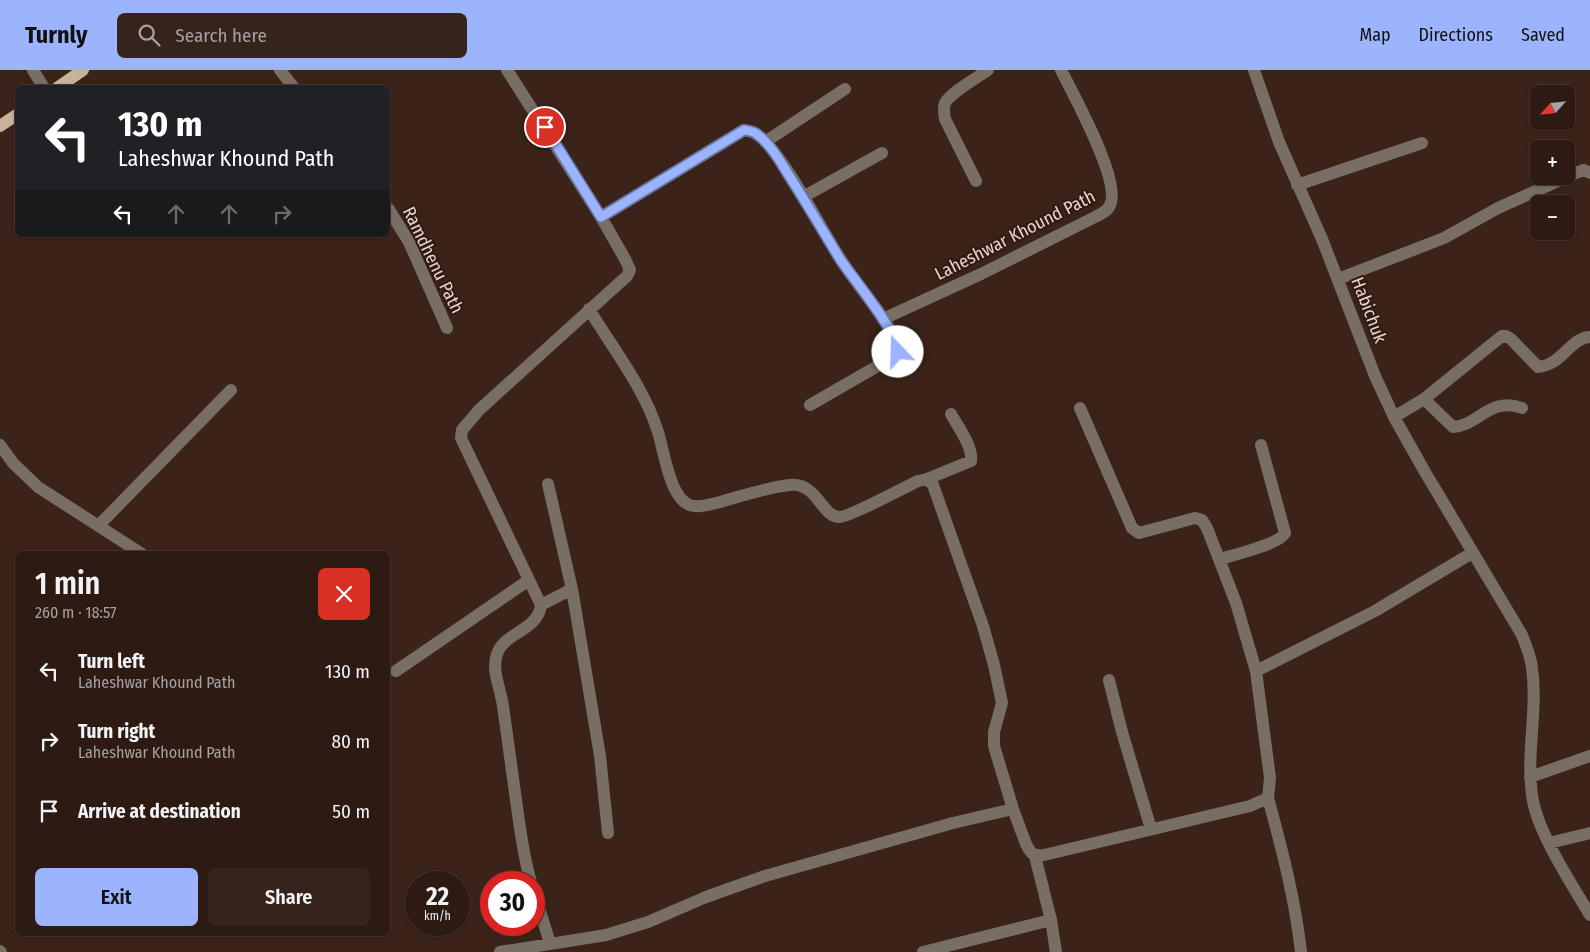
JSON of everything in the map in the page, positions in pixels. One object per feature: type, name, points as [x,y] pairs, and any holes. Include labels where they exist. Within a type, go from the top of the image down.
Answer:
[{"type":"main road","points":[[61,85],[83,70]]},
{"type":"main road","points":[[0,126],[15,116]]},
{"type":"street","points":[[33,70],[42,85]]},
{"type":"street","points":[[280,70],[292,85]]},
{"type":"street","points":[[507,70],[601,217],[630,270],[627,276],[479,410],[462,430],[461,438],[465,450],[541,605],[540,613],[535,620],[503,645],[497,653],[495,663],[522,846],[528,871]]},
{"type":"street","points":[[976,181],[945,119],[944,110],[945,103],[950,97],[988,70]]},
{"type":"street","name":"Laheshwar Khound Path","points":[[883,319],[981,274],[1100,214],[1110,206],[1113,195],[1104,160],[1061,70]]},
{"type":"street","name":"Habichuk","points":[[1254,70],[1279,142],[1338,280],[1375,376],[1394,417],[1472,553],[1522,635],[1532,666],[1533,681],[1530,777],[1532,796],[1550,843],[1590,915]]},
{"type":"street","points":[[765,142],[846,90]]},
{"type":"street","points":[[601,217],[744,130],[752,131],[765,142],[779,160],[844,264],[883,319],[899,346],[898,352],[894,356],[810,405]]},
{"type":"street","points":[[1298,185],[1422,143]]},
{"type":"street","points":[[803,197],[882,153]]},
{"type":"street","points":[[1338,280],[1444,238],[1490,212],[1578,172],[1584,170],[1590,173]]},
{"type":"street","name":"Ramdhenu Path","points":[[390,211],[409,242],[447,328]]},
{"type":"street","points":[[589,309],[646,403],[657,430],[674,489],[686,504],[692,506],[705,506],[791,484],[813,493],[831,514],[842,517],[918,481],[971,461],[970,448],[951,414]]},
{"type":"street","points":[[1394,417],[1424,399],[1502,336],[1511,339],[1538,367],[1555,361],[1584,338],[1590,337]]},
{"type":"street","points":[[99,525],[231,390]]},
{"type":"street","points":[[1424,399],[1453,427],[1501,406],[1515,405],[1522,408]]},
{"type":"street","points":[[1080,408],[1132,528],[1139,532],[1195,518],[1202,520],[1220,559],[1236,603],[1256,671],[1270,778],[1268,798],[1284,854],[1301,952]]},
{"type":"street","points":[[1220,559],[1274,542],[1283,537],[1285,533],[1261,445]]},
{"type":"street","points":[[0,446],[19,469],[38,486],[138,551]]},
{"type":"street","points":[[927,479],[933,485],[941,505],[983,626],[994,665],[1002,703],[994,732],[994,746],[1026,844],[1030,853],[1035,856],[1051,920],[1056,952]]},
{"type":"street","points":[[548,484],[572,590],[600,756],[608,833]]},
{"type":"street","points":[[1256,671],[1375,611],[1472,553]]},
{"type":"street","points":[[396,671],[529,580]]},
{"type":"street","points":[[541,605],[572,590]]},
{"type":"street","points":[[1109,680],[1122,732],[1152,829]]},
{"type":"street","points":[[1530,777],[1590,756]]},
{"type":"street","points":[[1035,856],[1250,806],[1268,798]]},
{"type":"street","points":[[500,952],[606,935],[648,922],[706,897],[765,876],[953,823],[1013,809]]},
{"type":"street","points":[[1550,843],[1590,833]]},
{"type":"street","points":[[923,952],[1051,920]]},
{"type":"street","points":[[545,927],[550,943]]},
{"type":"route","points":[[545,127],[601,217],[744,130],[752,131],[759,135],[779,160],[844,264],[883,319],[899,346],[898,352]]}]
